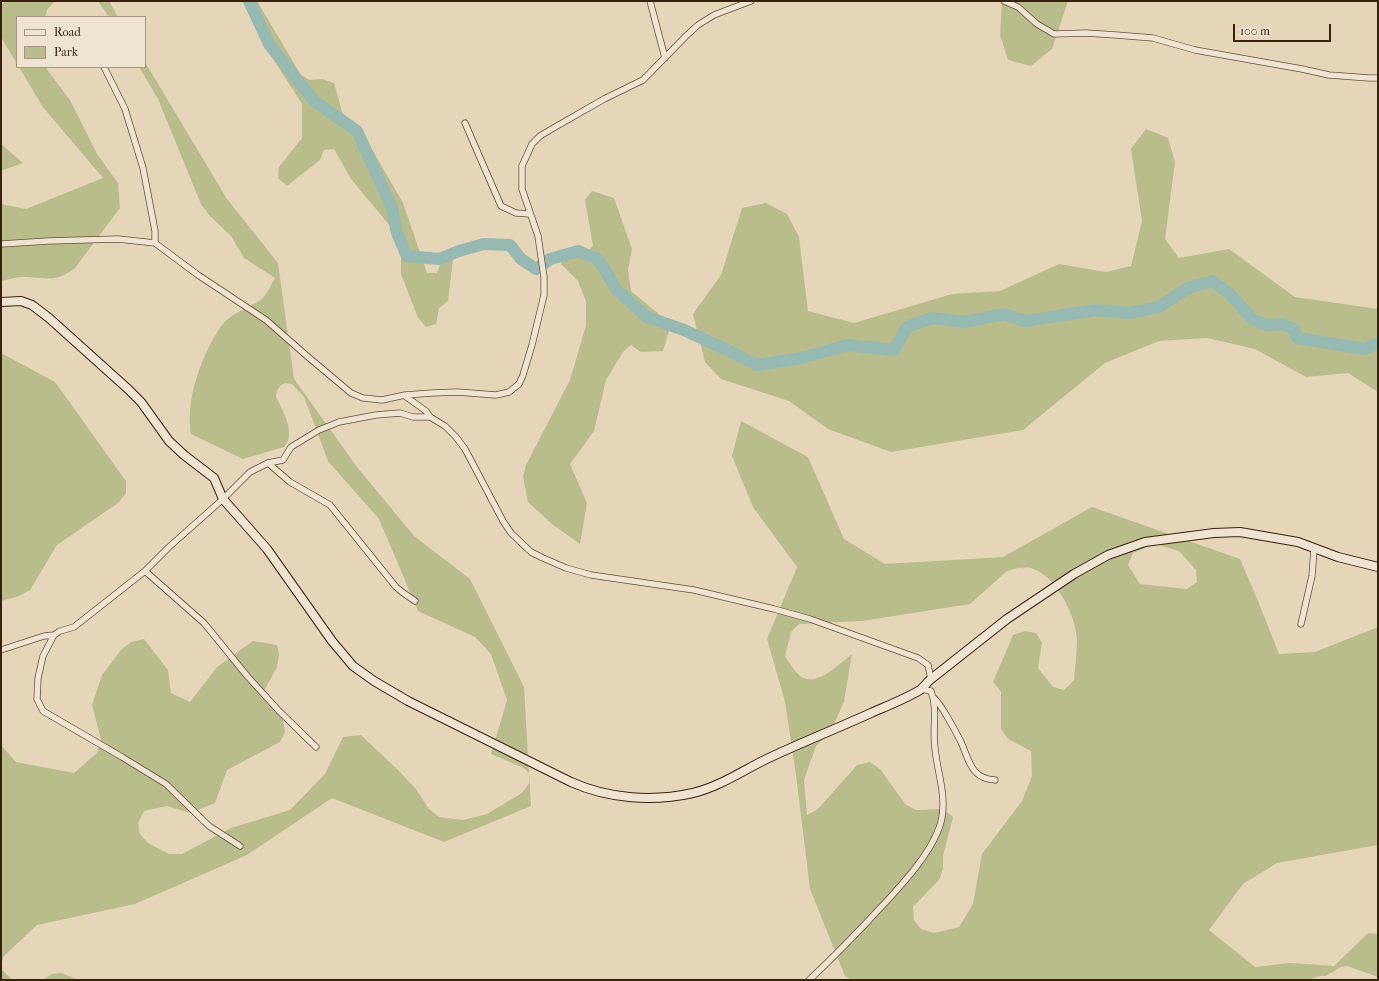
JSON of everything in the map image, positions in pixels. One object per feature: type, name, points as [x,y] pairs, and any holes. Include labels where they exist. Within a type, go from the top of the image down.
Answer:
[{"type":"street","points":[[650,1],[665,58]]},
{"type":"street","points":[[1,244],[118,239],[155,243],[198,275],[266,320],[351,393],[364,398],[382,400],[405,396],[457,392],[496,395],[508,392],[519,384],[532,345],[544,295],[544,277],[538,236],[534,220],[530,214],[522,189],[522,166],[532,144],[540,136],[550,130],[604,99],[643,80],[698,25],[714,15],[751,1]]},
{"type":"street","points":[[1004,1],[1018,7],[1037,24],[1054,34],[1116,34],[1153,38],[1202,51],[1329,75],[1378,78]]},
{"type":"street","points":[[105,68],[125,108],[143,168],[155,230],[155,243]]},
{"type":"street","points":[[465,123],[501,206],[516,213],[530,214]]},
{"type":"street","points":[[1,302],[21,301],[32,305],[49,318],[141,402],[170,441],[184,455],[214,478],[223,499],[267,549],[332,641],[353,666],[374,681],[408,701],[588,789],[630,798],[673,796],[693,793],[714,787],[771,756],[838,728],[921,689],[931,679],[1007,619],[1062,582],[1108,555],[1145,542],[1214,533],[1240,532],[1298,542],[1338,557],[1378,567]]},
{"type":"street","points":[[405,396],[426,411],[430,417],[445,426],[456,437],[465,449],[503,521],[511,533],[532,552],[543,558],[578,572],[694,590],[810,619],[918,658],[928,665],[931,679]]},
{"type":"street","points":[[1,650],[44,636],[54,635],[60,631],[74,627],[145,571],[250,472],[268,463],[283,460],[290,447],[319,430],[339,422],[376,415],[400,414],[423,418],[430,417]]},
{"type":"street","points":[[268,463],[290,482],[330,506],[396,587],[415,601]]},
{"type":"street","points":[[1301,624],[1312,576],[1314,549]]},
{"type":"street","points":[[145,571],[204,623],[248,677],[279,711],[316,747]]},
{"type":"street","points":[[54,635],[43,656],[38,678],[37,699],[43,711],[166,784],[210,826],[240,846]]},
{"type":"street","points":[[809,980],[845,946],[894,894],[930,846],[940,827],[944,799],[934,746],[934,698],[931,691],[921,689]]},
{"type":"street","points":[[934,698],[940,704],[961,743],[972,768],[978,774],[987,779],[995,780]]},
{"type":"green space","points":[[6,1],[55,1],[47,10],[45,16],[16,16],[16,62],[1,37],[1,5]]},
{"type":"green space","points":[[98,1],[109,1],[117,16],[108,16]]},
{"type":"green space","points":[[248,1],[257,1],[301,75],[310,80],[322,79],[334,83],[343,115],[365,137],[403,203],[427,273],[437,273],[441,262],[453,259],[448,301],[439,308],[436,324],[426,327],[418,318],[401,274],[401,239],[351,179],[334,149],[324,150],[320,160],[287,186],[278,178],[279,167],[302,138],[302,104],[264,45]]},
{"type":"green space","points":[[1002,1],[1068,1],[1052,49],[1031,66],[1008,60],[1000,35]]},
{"type":"green space","points":[[146,64],[227,199],[278,263],[294,379],[357,467],[414,536],[470,579],[524,687],[531,806],[444,842],[332,798],[247,855],[135,904],[37,925],[3,957],[1,969],[1,745],[16,762],[74,773],[97,753],[101,739],[92,705],[102,675],[121,650],[131,642],[144,639],[168,670],[171,693],[190,702],[217,667],[253,641],[277,645],[279,655],[277,667],[265,689],[266,702],[283,720],[285,732],[280,742],[227,770],[215,803],[190,813],[167,806],[144,811],[138,823],[140,834],[148,843],[169,854],[182,854],[231,828],[290,810],[325,774],[343,737],[361,735],[398,770],[416,789],[429,809],[439,817],[463,820],[487,814],[522,793],[529,783],[529,773],[524,768],[491,754],[507,700],[491,654],[475,637],[418,611],[379,519],[328,461],[304,397],[292,384],[286,383],[281,385],[277,390],[276,396],[285,415],[289,429],[288,441],[284,447],[243,459],[191,434],[190,410],[194,385],[213,339],[225,321],[262,299],[275,278],[244,258],[231,236],[209,215],[201,204],[158,99],[140,68],[146,68]]},
{"type":"green space","points":[[20,68],[47,68],[70,100],[97,154],[118,183],[120,208],[75,268],[67,273],[55,278],[19,277],[1,281],[1,204],[26,209],[103,178],[42,106]]},
{"type":"green space","points":[[1146,129],[1168,138],[1175,162],[1165,239],[1179,258],[1229,249],[1295,297],[1378,309],[1378,392],[1348,373],[1306,377],[1255,349],[1207,338],[1159,341],[1105,363],[1023,430],[891,452],[828,429],[789,401],[721,379],[705,362],[693,314],[721,275],[742,208],[766,203],[787,214],[799,237],[808,311],[854,323],[952,294],[1000,291],[1059,264],[1106,272],[1131,266],[1142,221],[1131,149]]},
{"type":"green space","points":[[1,144],[23,163],[1,171]]},
{"type":"green space","points":[[592,191],[614,198],[632,249],[628,270],[631,291],[666,320],[669,331],[663,351],[641,352],[631,345],[623,352],[606,380],[594,431],[570,464],[587,503],[580,544],[552,524],[528,502],[523,477],[526,465],[570,380],[586,325],[586,302],[578,281],[561,264],[562,253],[584,255],[593,246],[585,200]]},
{"type":"green space","points":[[1,353],[55,382],[126,481],[126,493],[118,503],[57,545],[30,590],[19,596],[1,601]]},
{"type":"green space","points":[[741,421],[808,457],[844,539],[885,564],[1003,557],[1092,507],[1240,559],[1279,654],[1315,652],[1378,627],[1378,845],[1277,863],[1243,884],[1209,930],[1255,967],[1290,963],[1334,966],[1368,933],[1378,934],[1378,977],[1347,966],[1341,967],[1326,976],[1320,976],[1308,980],[851,980],[845,976],[810,889],[796,775],[785,702],[767,639],[797,567],[753,507],[732,456]],"holes":[[[1155,544],[1179,551],[1196,570],[1197,582],[1187,589],[1140,584],[1128,565],[1133,553]],[[1018,568],[1031,568],[1040,572],[1049,579],[1069,609],[1076,630],[1077,640],[1074,680],[1064,690],[1053,687],[1038,668],[1042,643],[1036,633],[1025,631],[1013,635],[993,682],[1001,692],[1001,729],[1008,739],[1031,751],[1032,776],[1022,801],[982,854],[973,904],[959,927],[934,933],[921,929],[914,920],[913,907],[939,880],[943,869],[943,856],[953,817],[943,809],[916,810],[905,804],[881,770],[870,762],[857,765],[818,809],[807,815],[804,780],[816,746],[831,731],[844,702],[852,654],[834,669],[819,678],[812,679],[804,678],[798,674],[785,656],[791,632],[799,624],[862,621],[970,604],[1007,571]]]},
{"type":"green space","points":[[1,969],[13,980],[1,980]]},
{"type":"green space","points":[[62,973],[78,980],[43,980],[52,974]]},
{"type":"waterway","points":[[249,1],[269,44],[314,101],[357,131],[392,208],[397,233],[407,256],[439,259],[459,251],[484,244],[510,245],[521,259],[536,269],[550,259],[578,251],[598,259],[617,290],[647,317],[684,330],[757,365],[802,358],[847,345],[894,350],[907,327],[932,318],[965,322],[1004,314],[1025,321],[1096,310],[1129,313],[1159,307],[1188,288],[1212,281],[1231,295],[1252,319],[1266,325],[1281,324],[1294,329],[1297,338],[1365,349],[1378,343]]}]
